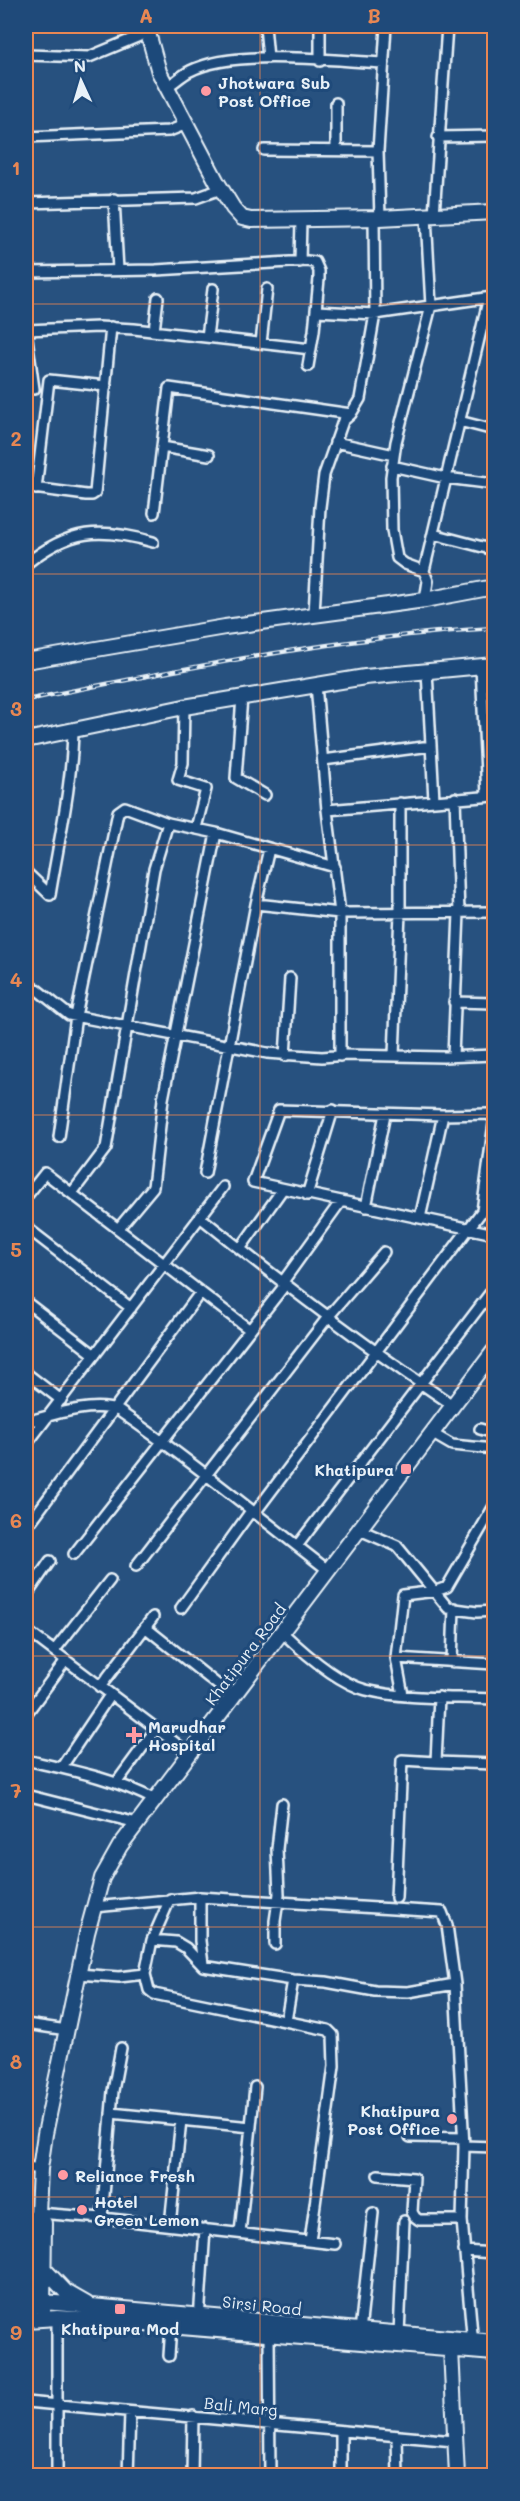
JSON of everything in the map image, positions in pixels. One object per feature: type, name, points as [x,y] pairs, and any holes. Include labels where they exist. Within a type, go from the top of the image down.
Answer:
[{"type":"street","points":[[265,26],[267,58]]},
{"type":"street","points":[[320,26],[320,61]]},
{"type":"street","points":[[314,614],[324,475],[343,421],[351,414],[360,399],[375,314],[378,151],[386,26]]},
{"type":"street","points":[[424,571],[405,564],[397,558],[392,530],[392,466],[431,306],[430,215],[447,26]]},
{"type":"street","points":[[26,56],[89,57],[148,29],[159,72],[221,189],[242,218],[301,220],[495,212]]},
{"type":"street","points":[[167,87],[191,71],[211,63],[267,58],[384,63]]},
{"type":"street","points":[[336,103],[336,150]]},
{"type":"street","points":[[26,137],[170,131],[187,124]]},
{"type":"street","points":[[438,138],[495,136]]},
{"type":"street","points":[[264,150],[378,151]]},
{"type":"street","points":[[26,203],[196,198],[221,189]]},
{"type":"street","points":[[114,199],[118,270]]},
{"type":"street","points":[[300,262],[301,220]]},
{"type":"street","points":[[26,272],[315,262],[318,266],[316,311],[308,366]]},
{"type":"street","points":[[261,342],[267,289]]},
{"type":"street","points":[[207,337],[213,290]]},
{"type":"street","points":[[316,311],[375,314],[492,297],[459,421],[424,571],[428,581],[426,600]]},
{"type":"street","points":[[154,331],[158,298]]},
{"type":"street","points":[[34,389],[26,330],[111,327],[311,349]]},
{"type":"street","points":[[26,487],[86,495],[95,493],[111,327]]},
{"type":"street","points":[[36,489],[49,380],[106,386]]},
{"type":"street","points":[[154,513],[169,388],[351,414]]},
{"type":"street","points":[[459,421],[495,430]]},
{"type":"street","points":[[335,442],[394,454]]},
{"type":"street","points":[[162,447],[209,455]]},
{"type":"street","points":[[392,466],[446,478],[495,484]]},
{"type":"street","points":[[26,564],[45,548],[76,534],[99,533],[153,542]]},
{"type":"street","points":[[433,534],[495,550]]},
{"type":"street","points":[[26,661],[314,614],[323,615],[426,600],[495,587]]},
{"type":"street","points":[[26,740],[242,697],[366,677],[488,665],[491,796],[327,810]]},
{"type":"street","points":[[427,671],[434,800]]},
{"type":"street","points":[[316,685],[327,810],[340,913],[340,1056]]},
{"type":"street","points":[[242,697],[236,778],[265,795]]},
{"type":"street","points":[[184,707],[183,763],[178,780],[206,789],[196,828]]},
{"type":"street","points":[[26,872],[50,895],[73,752],[73,730]]},
{"type":"street","points":[[323,760],[431,746]]},
{"type":"street","points":[[453,1056],[459,913],[455,798]]},
{"type":"street","points":[[394,1055],[400,913],[400,803]]},
{"type":"street","points":[[58,1137],[75,1016],[118,812],[125,807],[168,823],[216,833],[335,867]]},
{"type":"street","points":[[72,1193],[106,1148],[154,869],[168,823]]},
{"type":"street","points":[[118,1229],[153,1188],[163,1099],[216,833]]},
{"type":"street","points":[[205,1173],[256,904],[269,849]]},
{"type":"street","points":[[256,904],[340,913],[495,912]]},
{"type":"street","points":[[285,1056],[290,978]]},
{"type":"street","points":[[27,983],[60,1009],[75,1016],[285,1056],[495,1055]]},
{"type":"street","points":[[26,1004],[27,983]]},
{"type":"street","points":[[454,1002],[495,1003]]},
{"type":"street","points":[[482,1211],[494,1119],[489,1114],[385,1114],[333,1110],[279,1110],[254,1182],[282,1190],[495,1234]]},
{"type":"street","points":[[307,1195],[333,1110]]},
{"type":"street","points":[[366,1207],[385,1114]]},
{"type":"street","points":[[420,1218],[443,1115]]},
{"type":"street","points":[[26,1197],[45,1173],[250,1330]]},
{"type":"street","points":[[26,1445],[224,1186]]},
{"type":"street","points":[[240,1249],[282,1190]]},
{"type":"street","points":[[181,1608],[495,1195]]},
{"type":"street","points":[[74,1554],[250,1330],[341,1202]]},
{"type":"street","points":[[200,1217],[375,1352],[454,1406]]},
{"type":"street","points":[[26,1227],[131,1308]]},
{"type":"street","points":[[136,1566],[328,1317],[384,1252]]},
{"type":"street","points":[[297,1546],[495,1288]]},
{"type":"street","points":[[26,1528],[200,1293]]},
{"type":"street","points":[[26,1302],[95,1355]]},
{"type":"street","name":"Khatipura Road","points":[[39,2319],[32,2304],[31,2273],[44,2223],[38,2213],[40,2169],[45,2134],[78,1974],[102,1878],[120,1846],[137,1823],[495,1352]]},
{"type":"street","points":[[26,1373],[61,1400]]},
{"type":"street","points":[[26,1422],[75,1409],[115,1410],[205,1474],[329,1571]]},
{"type":"street","points":[[480,1429],[495,1433]]},
{"type":"street","points":[[433,1434],[452,1445],[495,1449]]},
{"type":"street","points":[[403,1695],[396,1658],[403,1594],[436,1591],[447,1587],[494,1509]]},
{"type":"street","points":[[360,1530],[396,1546],[448,1608],[477,1612],[495,1611]]},
{"type":"street","points":[[26,1596],[50,1561]]},
{"type":"street","points":[[54,1651],[110,1581]]},
{"type":"street","points":[[452,1662],[454,1608]]},
{"type":"street","points":[[100,1687],[153,1617]]},
{"type":"street","points":[[146,1628],[233,1697]]},
{"type":"street","points":[[26,1630],[190,1754]]},
{"type":"street","points":[[282,1632],[307,1655],[364,1689],[415,1698],[495,1699]]},
{"type":"street","points":[[396,1658],[495,1665]]},
{"type":"street","points":[[27,1710],[66,1660]]},
{"type":"street","points":[[61,1768],[110,1695]]},
{"type":"street","points":[[436,1762],[439,1697]]},
{"type":"street","points":[[117,1782],[156,1730]]},
{"type":"street","points":[[396,1898],[402,1760],[495,1764]]},
{"type":"street","points":[[26,1761],[117,1782],[155,1800]]},
{"type":"street","points":[[26,1795],[137,1823]]},
{"type":"street","points":[[275,1944],[278,1902],[277,1849],[282,1804]]},
{"type":"street","points":[[200,1897],[203,1966]]},
{"type":"street","points":[[94,1906],[200,1897],[442,1912],[447,1925],[455,1984],[463,2142],[462,2220],[473,2345]]},
{"type":"street","points":[[170,1899],[152,1940],[145,1974],[149,1990],[154,1994],[328,2030],[333,2036],[334,2066],[310,2241]]},
{"type":"street","points":[[152,1940],[176,1942],[186,1947],[203,1966],[293,1980],[326,1982],[375,1991],[408,1992],[455,1984]]},
{"type":"street","points":[[78,1974],[118,1977],[145,1974]]},
{"type":"street","points":[[286,2020],[293,1980]]},
{"type":"street","points":[[26,2024],[67,2030]]},
{"type":"street","points":[[102,2218],[111,2113],[121,2048]]},
{"type":"street","points":[[240,2233],[255,2087]]},
{"type":"street","points":[[111,2113],[251,2127]]},
{"type":"street","points":[[170,2225],[181,2120]]},
{"type":"street","points":[[410,2137],[495,2147]]},
{"type":"street","points":[[26,2167],[40,2169]]},
{"type":"street","points":[[378,2175],[414,2178],[412,2212],[419,2220],[462,2220]]},
{"type":"street","points":[[38,2213],[335,2244]]},
{"type":"street","points":[[360,2331],[373,2213]]},
{"type":"street","points":[[399,2334],[404,2220]]},
{"type":"street","points":[[199,2321],[205,2229]]},
{"type":"street","points":[[464,2251],[495,2253]]},
{"type":"street","points":[[31,2273],[96,2308]]},
{"type":"street","name":"Sirsi Road","points":[[32,2304],[96,2308],[199,2321],[269,2334],[451,2349],[495,2342]]},
{"type":"street","points":[[39,2319],[57,2406],[57,2475]]},
{"type":"street","name":"Sirsi Road","points":[[39,2319],[171,2326],[199,2321],[360,2331],[399,2334],[473,2345],[495,2353]]},
{"type":"street","points":[[169,2356],[171,2326]]},
{"type":"street","points":[[269,2334],[270,2475]]},
{"type":"street","points":[[451,2349],[457,2475]]},
{"type":"street","name":"Bali Marg","points":[[26,2402],[129,2412],[171,2410],[193,2416],[454,2441]]},
{"type":"street","points":[[128,2475],[129,2412]]},
{"type":"street","points":[[192,2475],[193,2416]]},
{"type":"street","points":[[340,2475],[341,2431]]},
{"type":"street","points":[[397,2437],[398,2475]]},
{"type":"railway","points":[[26,700],[201,666],[317,647],[435,632],[494,628]]},
{"type":"place","name":"Jhotwara Sub Post Office","points":[[206,91]]},
{"type":"place","name":"Khatipura","points":[[406,1469]]},
{"type":"place","name":"Marudhar Hospital","points":[[134,1735]]},
{"type":"place","name":"Khatipura Post Office","points":[[452,2119]]},
{"type":"place","name":"Reliance Fresh","points":[[63,2175]]},
{"type":"place","name":"Hotel Green Lemon","points":[[82,2210]]},
{"type":"place","name":"Khatipura Mod","points":[[120,2309]]}]
